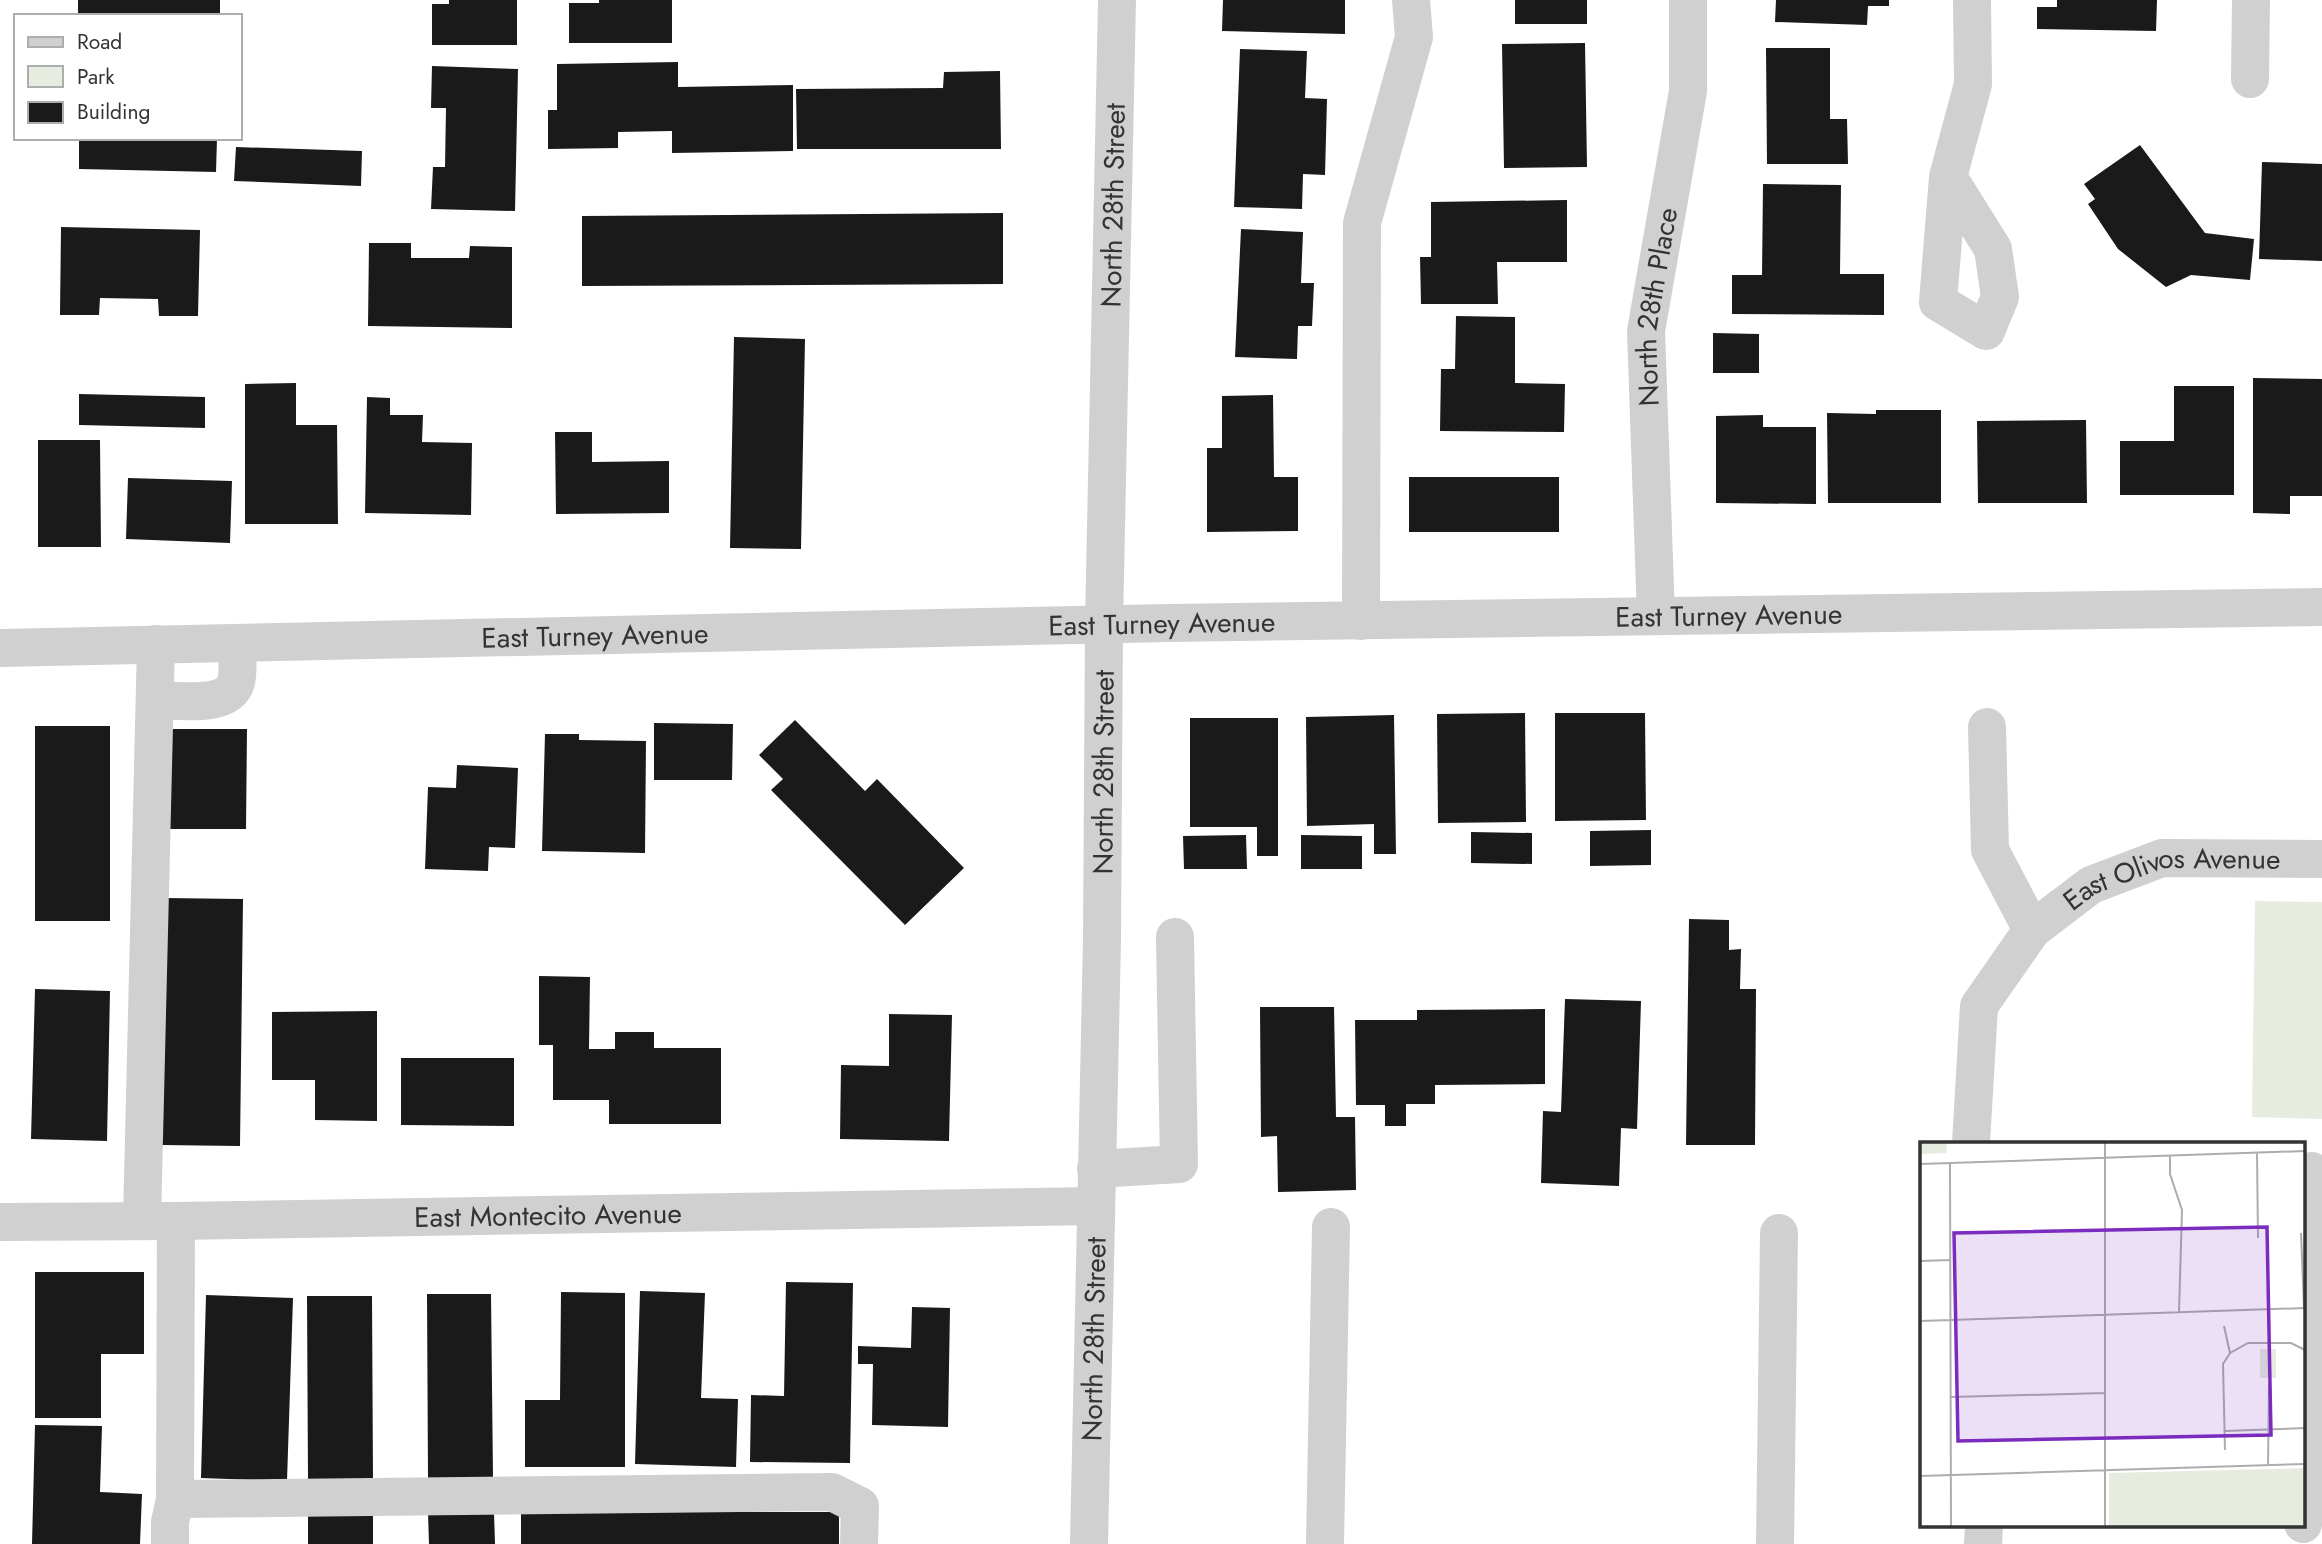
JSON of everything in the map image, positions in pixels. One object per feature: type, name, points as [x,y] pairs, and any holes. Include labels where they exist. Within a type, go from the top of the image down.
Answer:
[{"type":"street","name":"North 28th Street","points":[[1089,1544],[1117,0]]},
{"type":"street","points":[[1361,621],[1363,223],[1414,37],[1411,0]]},
{"type":"street","name":"North 28th Place","points":[[1656,616],[1646,331],[1688,91],[1689,0]]},
{"type":"street","points":[[1948,177],[1973,84],[1972,0]]},
{"type":"street","points":[[2250,79],[2251,0]]},
{"type":"street","name":"East Turney Avenue","points":[[0,648],[1104,624],[2322,607]]},
{"type":"street","points":[[155,700],[214,701],[230,693],[236,682],[237,643]]},
{"type":"street","points":[[156,644],[159,1221],[175,1499],[170,1522],[170,1544]]},
{"type":"street","points":[[1987,727],[1990,850],[2032,930]]},
{"type":"street","name":"East Olivos Avenue","points":[[1971,1142],[1979,1006],[2032,930],[2091,885],[2162,858],[2322,859]]},
{"type":"street","points":[[1096,1169],[1179,1164],[1175,937]]},
{"type":"street","points":[[2304,1465],[2312,1171]]},
{"type":"street","name":"East Montecito Avenue","points":[[0,1222],[1095,1206]]},
{"type":"street","points":[[1325,1544],[1331,1227]]},
{"type":"street","points":[[1775,1544],[1779,1233]]},
{"type":"street","points":[[175,1499],[832,1492],[860,1506],[859,1544]]},
{"type":"street","points":[[2304,1502],[2322,1501]]},
{"type":"street","points":[[1983,1526],[1983,1544]]},
{"type":"street","points":[[2302,1544],[2303,1526]]},
{"type":"green space","points":[[2255,901],[2322,902],[2322,1119],[2252,1117]]},
{"type":"building","points":[[78,0],[220,0],[220,14],[78,14]]},
{"type":"building","points":[[449,0],[517,0],[517,45],[432,45],[432,4],[449,4]]},
{"type":"building","points":[[599,0],[672,0],[672,43],[569,43],[569,3],[599,3]]},
{"type":"building","points":[[1223,0],[1345,0],[1345,34],[1222,31]]},
{"type":"building","points":[[1515,0],[1587,0],[1587,24],[1515,24]]},
{"type":"building","points":[[1776,0],[1889,0],[1889,6],[1868,6],[1867,25],[1775,22]]},
{"type":"building","points":[[2057,0],[2157,0],[2156,31],[2037,29],[2037,7],[2057,7]]},
{"type":"building","points":[[1585,43],[1587,167],[1504,168],[1502,44]]},
{"type":"building","points":[[1766,48],[1830,48],[1830,119],[1847,119],[1848,164],[1767,164]]},
{"type":"building","points":[[1240,49],[1307,51],[1305,98],[1327,99],[1325,175],[1303,174],[1302,209],[1234,207]]},
{"type":"building","points":[[678,62],[678,87],[793,85],[793,151],[672,153],[672,131],[618,132],[618,148],[548,149],[548,110],[557,110],[557,64]]},
{"type":"building","points":[[432,66],[518,69],[515,211],[431,209],[433,167],[445,167],[446,108],[431,108]]},
{"type":"building","points":[[1000,71],[1001,149],[797,149],[796,89],[943,88],[944,72]]},
{"type":"building","points":[[79,140],[217,140],[216,172],[79,169]]},
{"type":"building","points":[[2140,145],[2205,233],[2254,239],[2250,280],[2191,275],[2166,287],[2118,249],[2088,204],[2095,199],[2084,184]]},
{"type":"building","points":[[236,147],[362,151],[361,186],[234,181]]},
{"type":"building","points":[[2262,162],[2322,164],[2322,261],[2259,259]]},
{"type":"building","points":[[1763,184],[1841,185],[1840,274],[1884,274],[1884,315],[1732,314],[1732,275],[1762,275]]},
{"type":"building","points":[[1567,200],[1567,262],[1497,262],[1498,304],[1421,304],[1420,257],[1431,257],[1431,202]]},
{"type":"building","points":[[1003,213],[1003,284],[582,286],[582,216]]},
{"type":"building","points":[[61,227],[200,230],[198,316],[159,316],[158,299],[100,298],[99,315],[60,315]]},
{"type":"building","points":[[1241,229],[1303,232],[1301,283],[1314,283],[1312,326],[1298,326],[1297,359],[1235,357]]},
{"type":"building","points":[[369,243],[411,243],[411,258],[469,258],[470,246],[512,247],[512,328],[368,326]]},
{"type":"building","points":[[1456,316],[1515,317],[1515,383],[1565,384],[1564,432],[1440,431],[1441,369],[1455,369]]},
{"type":"building","points":[[1713,333],[1759,334],[1759,373],[1713,373]]},
{"type":"building","points":[[734,337],[805,339],[801,549],[730,548]]},
{"type":"building","points":[[2253,378],[2322,379],[2322,496],[2290,496],[2290,514],[2253,513]]},
{"type":"building","points":[[296,383],[296,425],[337,425],[338,524],[245,524],[245,384]]},
{"type":"building","points":[[2174,386],[2234,386],[2234,495],[2120,495],[2120,441],[2174,441]]},
{"type":"building","points":[[79,394],[205,397],[205,428],[79,425]]},
{"type":"building","points":[[1273,395],[1274,477],[1298,477],[1298,531],[1207,532],[1207,448],[1222,448],[1222,396]]},
{"type":"building","points":[[367,397],[390,398],[390,415],[423,415],[422,442],[472,443],[471,515],[365,513]]},
{"type":"building","points":[[1876,410],[1941,410],[1941,503],[1828,503],[1827,413],[1876,414]]},
{"type":"building","points":[[1763,415],[1763,427],[1816,427],[1816,504],[1716,503],[1716,416]]},
{"type":"building","points":[[2086,420],[2087,503],[1978,503],[1977,421]]},
{"type":"building","points":[[555,432],[592,432],[592,462],[669,461],[669,513],[556,514]]},
{"type":"building","points":[[38,440],[100,440],[101,547],[38,547]]},
{"type":"building","points":[[1409,477],[1559,477],[1559,532],[1409,532]]},
{"type":"building","points":[[128,478],[232,481],[230,543],[126,539]]},
{"type":"building","points":[[1525,713],[1526,822],[1438,823],[1437,714]]},
{"type":"building","points":[[1555,713],[1645,713],[1646,820],[1555,821]]},
{"type":"building","points":[[1394,715],[1396,854],[1374,854],[1374,824],[1307,826],[1306,717]]},
{"type":"building","points":[[1190,718],[1278,718],[1278,856],[1257,856],[1257,827],[1190,827]]},
{"type":"building","points":[[795,720],[865,791],[877,779],[964,868],[905,925],[771,790],[783,779],[759,755]]},
{"type":"building","points":[[654,723],[733,724],[732,780],[654,780]]},
{"type":"building","points":[[35,726],[110,726],[110,921],[35,921]]},
{"type":"building","points":[[170,729],[247,729],[246,829],[170,829]]},
{"type":"building","points":[[545,734],[579,734],[579,740],[646,741],[645,853],[542,851]]},
{"type":"building","points":[[457,765],[518,768],[515,848],[489,847],[488,871],[425,869],[428,787],[456,788]]},
{"type":"building","points":[[1651,830],[1651,865],[1590,866],[1590,831]]},
{"type":"building","points":[[1471,832],[1532,833],[1532,864],[1471,863]]},
{"type":"building","points":[[1246,835],[1247,869],[1184,869],[1183,836]]},
{"type":"building","points":[[1301,835],[1362,836],[1362,869],[1301,869]]},
{"type":"building","points":[[165,898],[243,899],[240,1146],[161,1145]]},
{"type":"building","points":[[1689,919],[1729,920],[1729,950],[1741,949],[1740,989],[1756,989],[1755,1145],[1686,1145]]},
{"type":"building","points":[[539,976],[590,977],[589,1049],[615,1049],[615,1032],[654,1032],[654,1048],[721,1048],[721,1124],[609,1124],[609,1100],[553,1100],[553,1045],[539,1045]]},
{"type":"building","points":[[35,989],[110,991],[107,1141],[31,1139]]},
{"type":"building","points":[[1565,999],[1641,1001],[1637,1129],[1621,1128],[1619,1186],[1541,1183],[1543,1111],[1561,1112]]},
{"type":"building","points":[[1260,1007],[1334,1007],[1336,1117],[1355,1117],[1356,1190],[1278,1192],[1277,1136],[1261,1137]]},
{"type":"building","points":[[1545,1009],[1545,1084],[1435,1085],[1435,1104],[1406,1104],[1406,1126],[1385,1126],[1385,1105],[1356,1105],[1355,1020],[1417,1020],[1417,1010]]},
{"type":"building","points":[[377,1011],[377,1121],[315,1120],[315,1080],[272,1080],[272,1012]]},
{"type":"building","points":[[889,1014],[952,1015],[949,1141],[840,1139],[841,1065],[889,1066]]},
{"type":"building","points":[[401,1058],[514,1058],[514,1126],[401,1125]]},
{"type":"building","points":[[35,1272],[144,1272],[144,1354],[101,1354],[101,1418],[35,1418]]},
{"type":"building","points":[[786,1282],[853,1283],[850,1463],[750,1462],[751,1395],[784,1396]]},
{"type":"building","points":[[640,1291],[705,1293],[701,1398],[738,1399],[736,1467],[635,1464]]},
{"type":"building","points":[[561,1292],[625,1293],[625,1467],[525,1467],[525,1400],[560,1400]]},
{"type":"building","points":[[427,1294],[491,1294],[493,1478],[428,1478]]},
{"type":"building","points":[[206,1295],[293,1298],[287,1481],[201,1478]]},
{"type":"building","points":[[307,1296],[372,1296],[373,1481],[308,1481]]},
{"type":"building","points":[[912,1307],[950,1308],[948,1427],[872,1425],[873,1364],[858,1364],[858,1346],[911,1348]]},
{"type":"building","points":[[35,1425],[102,1426],[100,1492],[142,1494],[140,1544],[32,1544]]},
{"type":"building","points":[[494,1512],[495,1544],[429,1544],[428,1513]]},
{"type":"building","points":[[521,1512],[839,1512],[839,1544],[521,1544]]},
{"type":"building","points":[[308,1514],[373,1514],[373,1544],[308,1544]]}]
